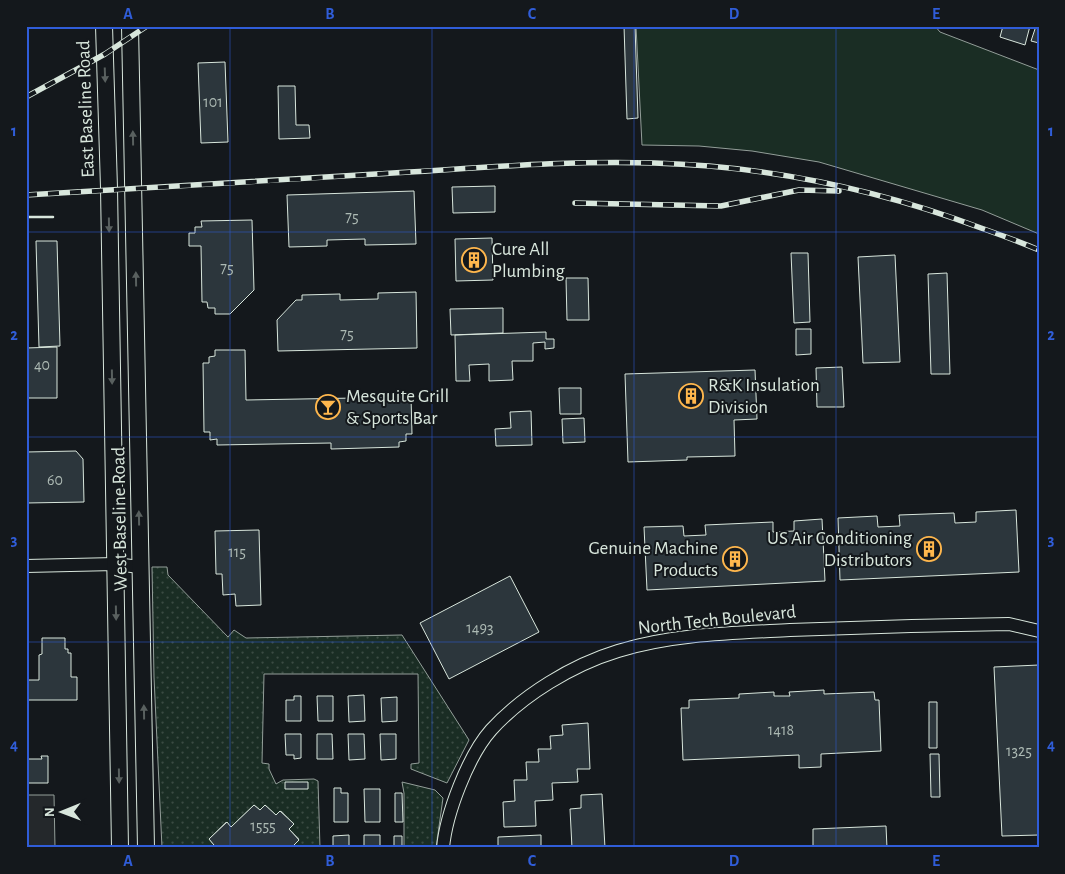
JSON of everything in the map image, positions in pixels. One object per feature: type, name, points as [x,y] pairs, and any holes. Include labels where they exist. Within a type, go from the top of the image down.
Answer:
[{"type":"main road","name":"East Baseline Road","points":[[104,26],[109,190]]},
{"type":"main road","name":"West Baseline Road","points":[[130,26],[146,848]]},
{"type":"main road","name":"West Baseline Road","points":[[109,190],[120,842]]},
{"type":"main road","points":[[111,328],[136,328]]},
{"type":"main road","points":[[120,842],[130,843],[133,848]]},
{"type":"street","points":[[26,566],[115,564],[140,567]]},
{"type":"street","name":"North Tech Boulevard","points":[[442,848],[444,833],[458,792],[472,760],[491,731],[523,701],[571,669],[616,651],[649,642],[752,632],[1009,624],[1039,631]]},
{"type":"green space","points":[[636,26],[935,26],[940,32],[1039,70],[1039,234],[982,210],[819,162],[752,151],[699,146],[642,145]]},
{"type":"green space","points":[[152,567],[167,567],[168,575],[228,637],[234,630],[246,638],[402,635],[469,740],[447,783],[411,769],[411,764],[419,763],[418,674],[264,674],[262,763],[269,764],[269,769],[276,784],[283,780],[314,779],[318,781],[320,848],[297,848],[294,845],[299,839],[289,829],[294,824],[281,811],[276,815],[265,805],[260,810],[254,805],[231,827],[226,822],[209,839],[214,845],[211,848],[162,848],[154,677]]},
{"type":"green space","points":[[402,782],[435,790],[443,798],[436,848],[404,848],[404,793]]},
{"type":"shaded area","points":[[26,795],[54,795],[55,848],[26,848]]},
{"type":"building","points":[[624,26],[635,26],[638,118],[627,119]]},
{"type":"building","points":[[1003,26],[1030,26],[1025,45],[1000,37]]},
{"type":"building","points":[[1036,26],[1039,26],[1039,43],[1031,41]]},
{"type":"building","points":[[225,62],[228,142],[201,143],[198,63]]},
{"type":"building","points":[[278,86],[295,86],[296,125],[309,125],[310,138],[279,139]]},
{"type":"building","points":[[495,186],[495,212],[453,213],[452,187]]},
{"type":"building","points":[[414,191],[416,244],[365,245],[365,239],[327,240],[327,246],[289,247],[287,195]]},
{"type":"building","points":[[252,220],[254,290],[230,314],[215,314],[215,308],[208,308],[207,302],[202,302],[201,246],[189,246],[189,233],[195,233],[195,227],[202,227],[201,221]]},
{"type":"building","name":"Cure All Plumbing","points":[[492,238],[493,280],[456,281],[455,239]]},
{"type":"building","points":[[36,241],[57,241],[60,346],[39,347]]},
{"type":"building","points":[[791,253],[808,253],[810,322],[794,323]]},
{"type":"building","points":[[895,255],[900,362],[863,363],[858,257]]},
{"type":"building","points":[[947,273],[950,374],[931,374],[928,274]]},
{"type":"building","points":[[566,278],[588,278],[589,320],[567,320]]},
{"type":"building","points":[[416,292],[417,348],[278,351],[277,320],[296,300],[302,300],[302,295],[340,294],[340,300],[378,299],[378,293]]},
{"type":"building","points":[[503,308],[503,333],[451,335],[450,309]]},
{"type":"building","points":[[796,329],[811,329],[811,354],[796,355]]},
{"type":"building","points":[[546,332],[546,339],[554,339],[554,348],[545,349],[545,342],[533,343],[533,361],[512,361],[513,380],[489,381],[489,364],[469,365],[470,381],[456,381],[455,335]]},
{"type":"building","points":[[57,347],[57,398],[28,398],[26,348]]},
{"type":"building","points":[[215,350],[245,350],[246,400],[411,397],[412,434],[406,434],[406,441],[399,442],[399,447],[331,449],[331,443],[217,445],[217,439],[210,440],[210,432],[204,432],[203,363],[209,363],[209,357],[215,356]]},
{"type":"building","points":[[842,367],[844,407],[817,407],[816,368]]},
{"type":"building","name":"R&K Insulation Division","points":[[755,370],[757,419],[734,420],[735,456],[687,457],[687,460],[628,462],[625,374]]},
{"type":"building","points":[[559,388],[581,388],[581,414],[560,414]]},
{"type":"building","points":[[531,411],[532,445],[496,446],[495,429],[511,428],[510,412]]},
{"type":"building","points":[[584,418],[585,442],[563,443],[562,419]]},
{"type":"building","points":[[76,451],[83,459],[84,502],[26,503],[26,452]]},
{"type":"building","name":"US Air Conditioning Distributors","points":[[1016,510],[1019,572],[840,580],[838,518],[877,516],[878,527],[900,526],[899,515],[954,513],[955,523],[976,522],[976,512]]},
{"type":"building","name":"Genuine Machine Products","points":[[822,519],[825,581],[647,590],[644,527],[683,526],[684,536],[706,535],[705,525],[773,522],[773,532],[794,531],[794,521]]},
{"type":"building","points":[[259,530],[261,605],[236,606],[235,594],[223,595],[222,574],[216,574],[215,531]]},
{"type":"building","points":[[510,576],[539,632],[449,679],[420,623]]},
{"type":"building","points":[[42,638],[65,638],[65,649],[68,649],[68,653],[71,653],[71,677],[77,677],[77,700],[26,700],[26,680],[39,680],[39,655],[42,654]]},
{"type":"building","points":[[1039,665],[1039,835],[1002,836],[994,667]]},
{"type":"building","points":[[824,690],[824,694],[874,692],[875,700],[879,700],[881,751],[821,754],[821,767],[799,768],[799,755],[683,760],[681,708],[689,708],[689,700],[739,698],[739,694],[774,692],[774,696],[790,696],[789,692]]},
{"type":"building","points":[[364,695],[365,721],[349,722],[348,696]]},
{"type":"building","points":[[294,696],[301,696],[301,721],[286,721],[286,700],[294,700]]},
{"type":"building","points":[[317,696],[333,696],[333,721],[318,721]]},
{"type":"building","points":[[397,697],[397,721],[382,722],[381,698]]},
{"type":"building","points":[[929,702],[937,702],[937,748],[929,748]]},
{"type":"building","points":[[588,723],[590,769],[577,769],[578,782],[552,783],[553,800],[535,801],[536,826],[504,827],[503,802],[515,801],[514,780],[527,780],[526,762],[539,762],[538,749],[551,749],[550,736],[563,735],[562,725]]},
{"type":"building","points":[[285,734],[301,734],[301,758],[294,759],[294,755],[286,755]]},
{"type":"building","points":[[317,734],[332,734],[333,759],[317,759]]},
{"type":"building","points":[[348,734],[364,734],[365,759],[349,760]]},
{"type":"building","points":[[380,734],[396,734],[396,759],[381,760]]},
{"type":"building","points":[[930,754],[939,754],[940,797],[931,797]]},
{"type":"building","points":[[41,756],[48,756],[48,783],[26,783],[26,759],[42,759]]},
{"type":"building","points":[[285,782],[308,782],[308,789],[285,789]]},
{"type":"building","points":[[334,788],[341,788],[341,793],[348,793],[348,822],[334,822]]},
{"type":"building","points":[[364,789],[380,789],[380,822],[365,822]]},
{"type":"building","points":[[395,793],[402,793],[403,822],[395,822]]},
{"type":"building","points":[[602,794],[605,848],[572,848],[570,809],[581,808],[581,795]]},
{"type":"building","points":[[254,805],[260,810],[265,805],[276,815],[280,811],[294,824],[289,829],[299,840],[294,845],[297,848],[211,848],[214,845],[209,839],[227,822],[231,827]]},
{"type":"building","points":[[886,826],[887,848],[813,848],[813,829]]},
{"type":"building","points":[[349,835],[349,848],[333,848],[333,836]]},
{"type":"building","points":[[364,835],[380,835],[380,848],[364,848]]},
{"type":"building","points":[[541,835],[541,848],[498,848],[498,837]]},
{"type":"building","points":[[394,836],[402,836],[402,848],[394,848]]},
{"type":"railway","points":[[26,97],[105,54],[147,26]]},
{"type":"railway","points":[[26,195],[550,164],[619,162],[696,165],[779,175],[861,191],[942,214],[1039,250]]},
{"type":"railway","points":[[575,203],[721,206],[799,190],[839,191]]},
{"type":"wall","points":[[26,217],[53,217]]},
{"type":"place","name":"Cure All Plumbing","points":[[474,260]]},
{"type":"place","name":"R&K Insulation Division","points":[[691,396]]},
{"type":"place","name":"Mesquite Grill & Sports Bar","points":[[328,407]]},
{"type":"place","name":"US Air Conditioning Distributors","points":[[929,549]]},
{"type":"place","name":"Genuine Machine Products","points":[[735,559]]}]
